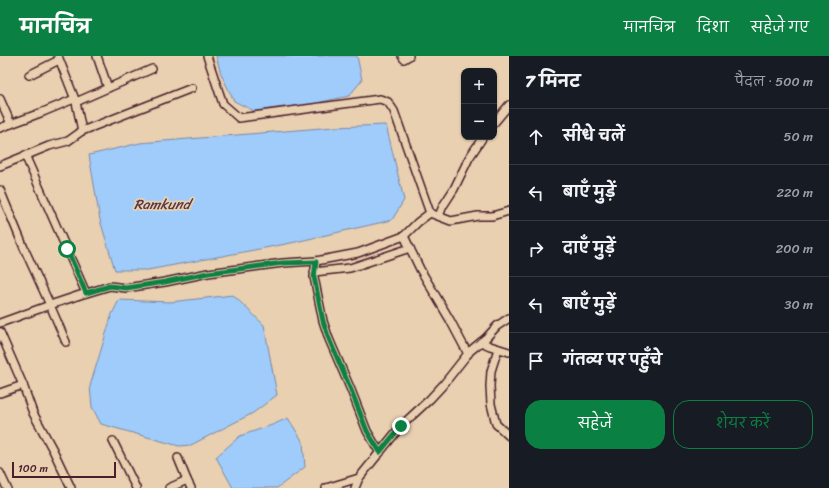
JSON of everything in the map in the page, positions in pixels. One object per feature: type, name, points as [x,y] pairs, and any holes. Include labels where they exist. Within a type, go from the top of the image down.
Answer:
[{"type":"street","points":[[98,56],[108,88]]},
{"type":"street","points":[[207,56],[223,104],[239,118],[380,99],[388,102],[394,110],[430,213]]},
{"type":"street","points":[[402,56],[404,59],[409,56]]},
{"type":"street","points":[[29,75],[58,58],[75,100],[82,131]]},
{"type":"street","points":[[0,128],[108,88],[152,69]]},
{"type":"street","points":[[0,166],[49,146],[68,141],[82,131],[192,88]]},
{"type":"street","points":[[0,99],[11,124]]},
{"type":"street","points":[[497,119],[509,105]]},
{"type":"street","points":[[439,216],[469,158],[481,140]]},
{"type":"street","points":[[25,155],[86,293]]},
{"type":"street","points":[[0,190],[66,342]]},
{"type":"street","points":[[430,213],[451,220],[478,216],[492,216],[509,211]]},
{"type":"street","points":[[0,323],[110,286],[126,288],[208,273],[283,263],[316,262],[358,253],[404,236],[418,222],[430,213]]},
{"type":"street","points":[[404,236],[420,269],[468,354]]},
{"type":"street","points":[[314,272],[350,268],[410,248]]},
{"type":"street","points":[[316,262],[314,272],[323,321],[329,339],[367,431],[380,452]]},
{"type":"street","points":[[355,488],[359,478],[401,426],[430,399],[468,354],[497,326],[509,318]]},
{"type":"street","points":[[0,332],[23,385],[33,413],[71,488]]},
{"type":"street","points":[[481,342],[509,352]]},
{"type":"street","points":[[498,349],[491,371],[490,404],[496,424],[509,436]]},
{"type":"street","points":[[0,393],[23,385]]},
{"type":"street","points":[[113,441],[136,488]]},
{"type":"street","points":[[178,458],[191,488]]},
{"type":"street","points":[[0,473],[7,488]]},
{"type":"street","points":[[326,488],[359,478]]},
{"type":"street","points":[[169,488],[188,480]]},
{"type":"water","points":[[216,56],[357,56],[362,80],[349,96],[307,105],[254,111],[234,101],[221,74]]},
{"type":"water","name":"Ramkund","points":[[386,125],[404,200],[392,220],[291,243],[148,270],[115,270],[100,220],[89,155],[140,143],[334,127]]},
{"type":"water","points":[[233,295],[264,325],[277,395],[253,413],[191,445],[179,446],[101,424],[92,407],[90,386],[112,314],[119,300],[170,302]]},
{"type":"water","points":[[288,418],[303,442],[305,467],[277,488],[233,488],[216,457],[240,436]]},
{"type":"route","points":[[67,249],[86,293],[110,286],[126,288],[208,273],[283,263],[316,262],[314,277],[323,321],[329,339],[367,431],[380,452],[401,426]]}]
